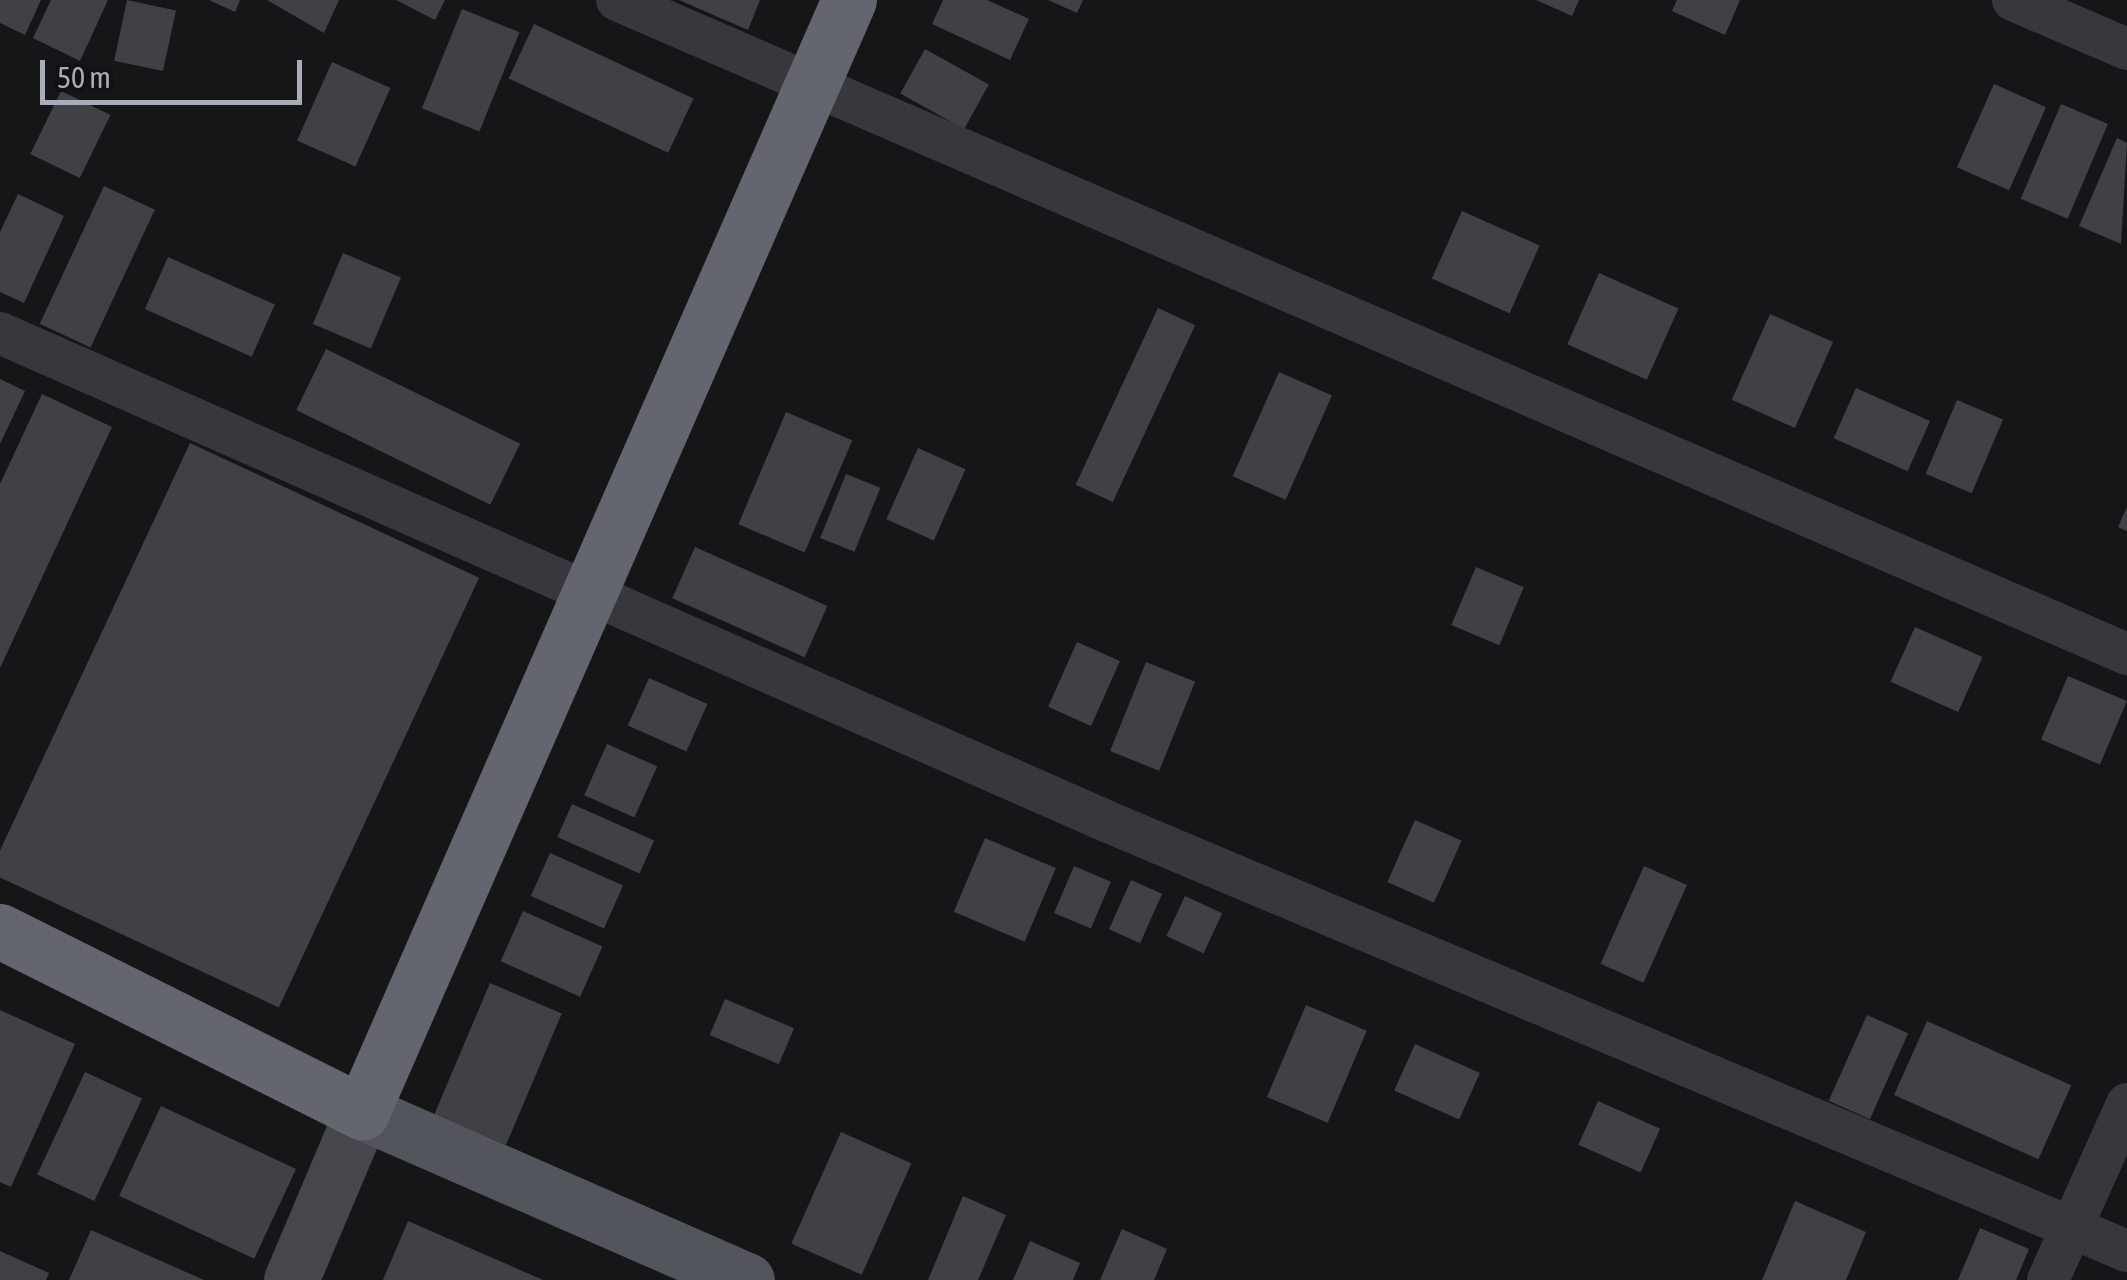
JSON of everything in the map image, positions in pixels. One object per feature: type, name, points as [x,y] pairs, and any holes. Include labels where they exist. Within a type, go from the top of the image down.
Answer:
[{"type":"highway","points":[[0,931],[362,1112],[849,0]]},
{"type":"main road","points":[[362,1112],[747,1280]]},
{"type":"street","points":[[616,0],[2127,654]]},
{"type":"street","points":[[2013,0],[2127,49]]},
{"type":"street","points":[[0,332],[1106,821],[2127,1252]]},
{"type":"street","points":[[2048,1280],[2127,1104]]},
{"type":"street","points":[[291,1280],[362,1112]]},
{"type":"building","points":[[0,0],[41,0],[25,35],[0,23]]},
{"type":"building","points":[[51,0],[108,0],[80,61],[33,38]]},
{"type":"building","points":[[127,0],[176,10],[163,71],[114,61]]},
{"type":"building","points":[[209,0],[240,0],[235,12]]},
{"type":"building","points":[[267,0],[339,0],[324,33]]},
{"type":"building","points":[[396,0],[445,0],[435,20]]},
{"type":"building","points":[[679,0],[760,0],[748,30]]},
{"type":"building","points":[[943,0],[987,0],[1029,19],[1010,60],[932,24]]},
{"type":"building","points":[[1048,0],[1083,0],[1077,13]]},
{"type":"building","points":[[1536,0],[1579,0],[1572,16]]},
{"type":"building","points":[[1677,0],[1740,0],[1725,35],[1672,11]]},
{"type":"building","points":[[462,9],[519,32],[479,131],[422,108]]},
{"type":"building","points":[[534,24],[694,98],[668,153],[509,78]]},
{"type":"building","points":[[925,49],[989,84],[964,129],[900,94]]},
{"type":"building","points":[[332,62],[390,88],[355,167],[297,141]]},
{"type":"building","points":[[1994,84],[2046,107],[2009,190],[1957,167]]},
{"type":"building","points":[[61,91],[110,115],[80,178],[30,154]]},
{"type":"building","points":[[2061,104],[2108,124],[2068,219],[2021,199]]},
{"type":"building","points":[[2117,138],[2127,143],[2121,244],[2079,226]]},
{"type":"building","points":[[104,186],[155,210],[91,347],[40,324]]},
{"type":"building","points":[[18,194],[64,216],[24,303],[0,292],[0,232]]},
{"type":"building","points":[[1462,211],[1540,246],[1510,313],[1432,279]]},
{"type":"building","points":[[343,253],[401,278],[371,348],[313,324]]},
{"type":"building","points":[[168,257],[275,305],[252,357],[145,309]]},
{"type":"building","points":[[1599,273],[1678,308],[1647,380],[1567,344]]},
{"type":"building","points":[[1158,308],[1195,325],[1113,502],[1076,485]]},
{"type":"building","points":[[1770,314],[1833,342],[1795,428],[1732,400]]},
{"type":"building","points":[[326,349],[520,444],[490,505],[296,410]]},
{"type":"building","points":[[1279,372],[1332,396],[1286,500],[1233,476]]},
{"type":"building","points":[[0,379],[25,391],[0,444]]},
{"type":"building","points":[[1856,388],[1930,421],[1908,471],[1834,438]]},
{"type":"building","points":[[42,394],[112,427],[0,668],[0,484]]},
{"type":"building","points":[[1957,400],[2003,420],[1972,493],[1926,474]]},
{"type":"building","points":[[786,412],[852,440],[805,552],[738,524]]},
{"type":"building","points":[[190,443],[479,578],[279,1007],[0,877],[0,850]]},
{"type":"building","points":[[918,448],[966,469],[934,540],[886,519]]},
{"type":"building","points":[[846,474],[880,488],[854,552],[820,538]]},
{"type":"building","points":[[2127,507],[2127,531],[2118,527]]},
{"type":"building","points":[[695,547],[827,606],[805,657],[672,598]]},
{"type":"building","points":[[1476,567],[1524,587],[1499,645],[1451,625]]},
{"type":"building","points":[[1915,627],[1983,657],[1958,712],[1891,682]]},
{"type":"building","points":[[1077,642],[1120,661],[1091,726],[1048,707]]},
{"type":"building","points":[[1146,662],[1195,682],[1159,771],[1110,751]]},
{"type":"building","points":[[2068,676],[2127,701],[2100,765],[2041,740]]},
{"type":"building","points":[[649,678],[707,704],[686,752],[628,726]]},
{"type":"building","points":[[607,744],[657,766],[634,818],[584,795]]},
{"type":"building","points":[[572,804],[654,841],[640,873],[557,837]]},
{"type":"building","points":[[1415,820],[1462,841],[1434,903],[1387,882]]},
{"type":"building","points":[[985,838],[1056,868],[1025,942],[954,912]]},
{"type":"building","points":[[550,853],[623,886],[604,928],[531,896]]},
{"type":"building","points":[[1074,866],[1111,882],[1091,929],[1054,913]]},
{"type":"building","points":[[1644,866],[1687,885],[1643,983],[1600,964]]},
{"type":"building","points":[[1131,880],[1162,894],[1140,943],[1109,929]]},
{"type":"building","points":[[1185,896],[1222,913],[1204,953],[1166,936]]},
{"type":"building","points":[[523,911],[602,946],[580,997],[501,961]]},
{"type":"building","points":[[490,983],[562,1013],[506,1145],[434,1115]]},
{"type":"building","points":[[725,999],[794,1028],[779,1064],[710,1035]]},
{"type":"building","points":[[1306,1005],[1367,1031],[1328,1123],[1267,1097]]},
{"type":"building","points":[[0,1010],[75,1044],[11,1187],[0,1182]]},
{"type":"building","points":[[1867,1015],[1908,1033],[1870,1119],[1829,1101]]},
{"type":"building","points":[[1927,1021],[2071,1085],[2038,1159],[1894,1095]]},
{"type":"building","points":[[1415,1044],[1480,1073],[1459,1119],[1394,1091]]},
{"type":"building","points":[[85,1072],[142,1099],[94,1201],[37,1174]]},
{"type":"building","points":[[1598,1101],[1660,1129],[1641,1173],[1578,1145]]},
{"type":"building","points":[[161,1106],[296,1169],[254,1259],[119,1196]]},
{"type":"building","points":[[841,1132],[911,1163],[862,1275],[791,1243]]},
{"type":"building","points":[[963,1196],[1006,1215],[978,1280],[928,1280]]},
{"type":"building","points":[[1795,1201],[1866,1232],[1846,1280],[1762,1280]]},
{"type":"building","points":[[408,1221],[543,1280],[383,1280]]},
{"type":"building","points":[[1980,1228],[2029,1249],[2016,1280],[1958,1280]]},
{"type":"building","points":[[1122,1229],[1167,1249],[1154,1280],[1100,1280]]},
{"type":"building","points":[[91,1230],[204,1280],[69,1280]]},
{"type":"building","points":[[1030,1241],[1080,1263],[1073,1280],[1013,1280]]},
{"type":"building","points":[[0,1251],[49,1273],[46,1280],[0,1280]]}]
